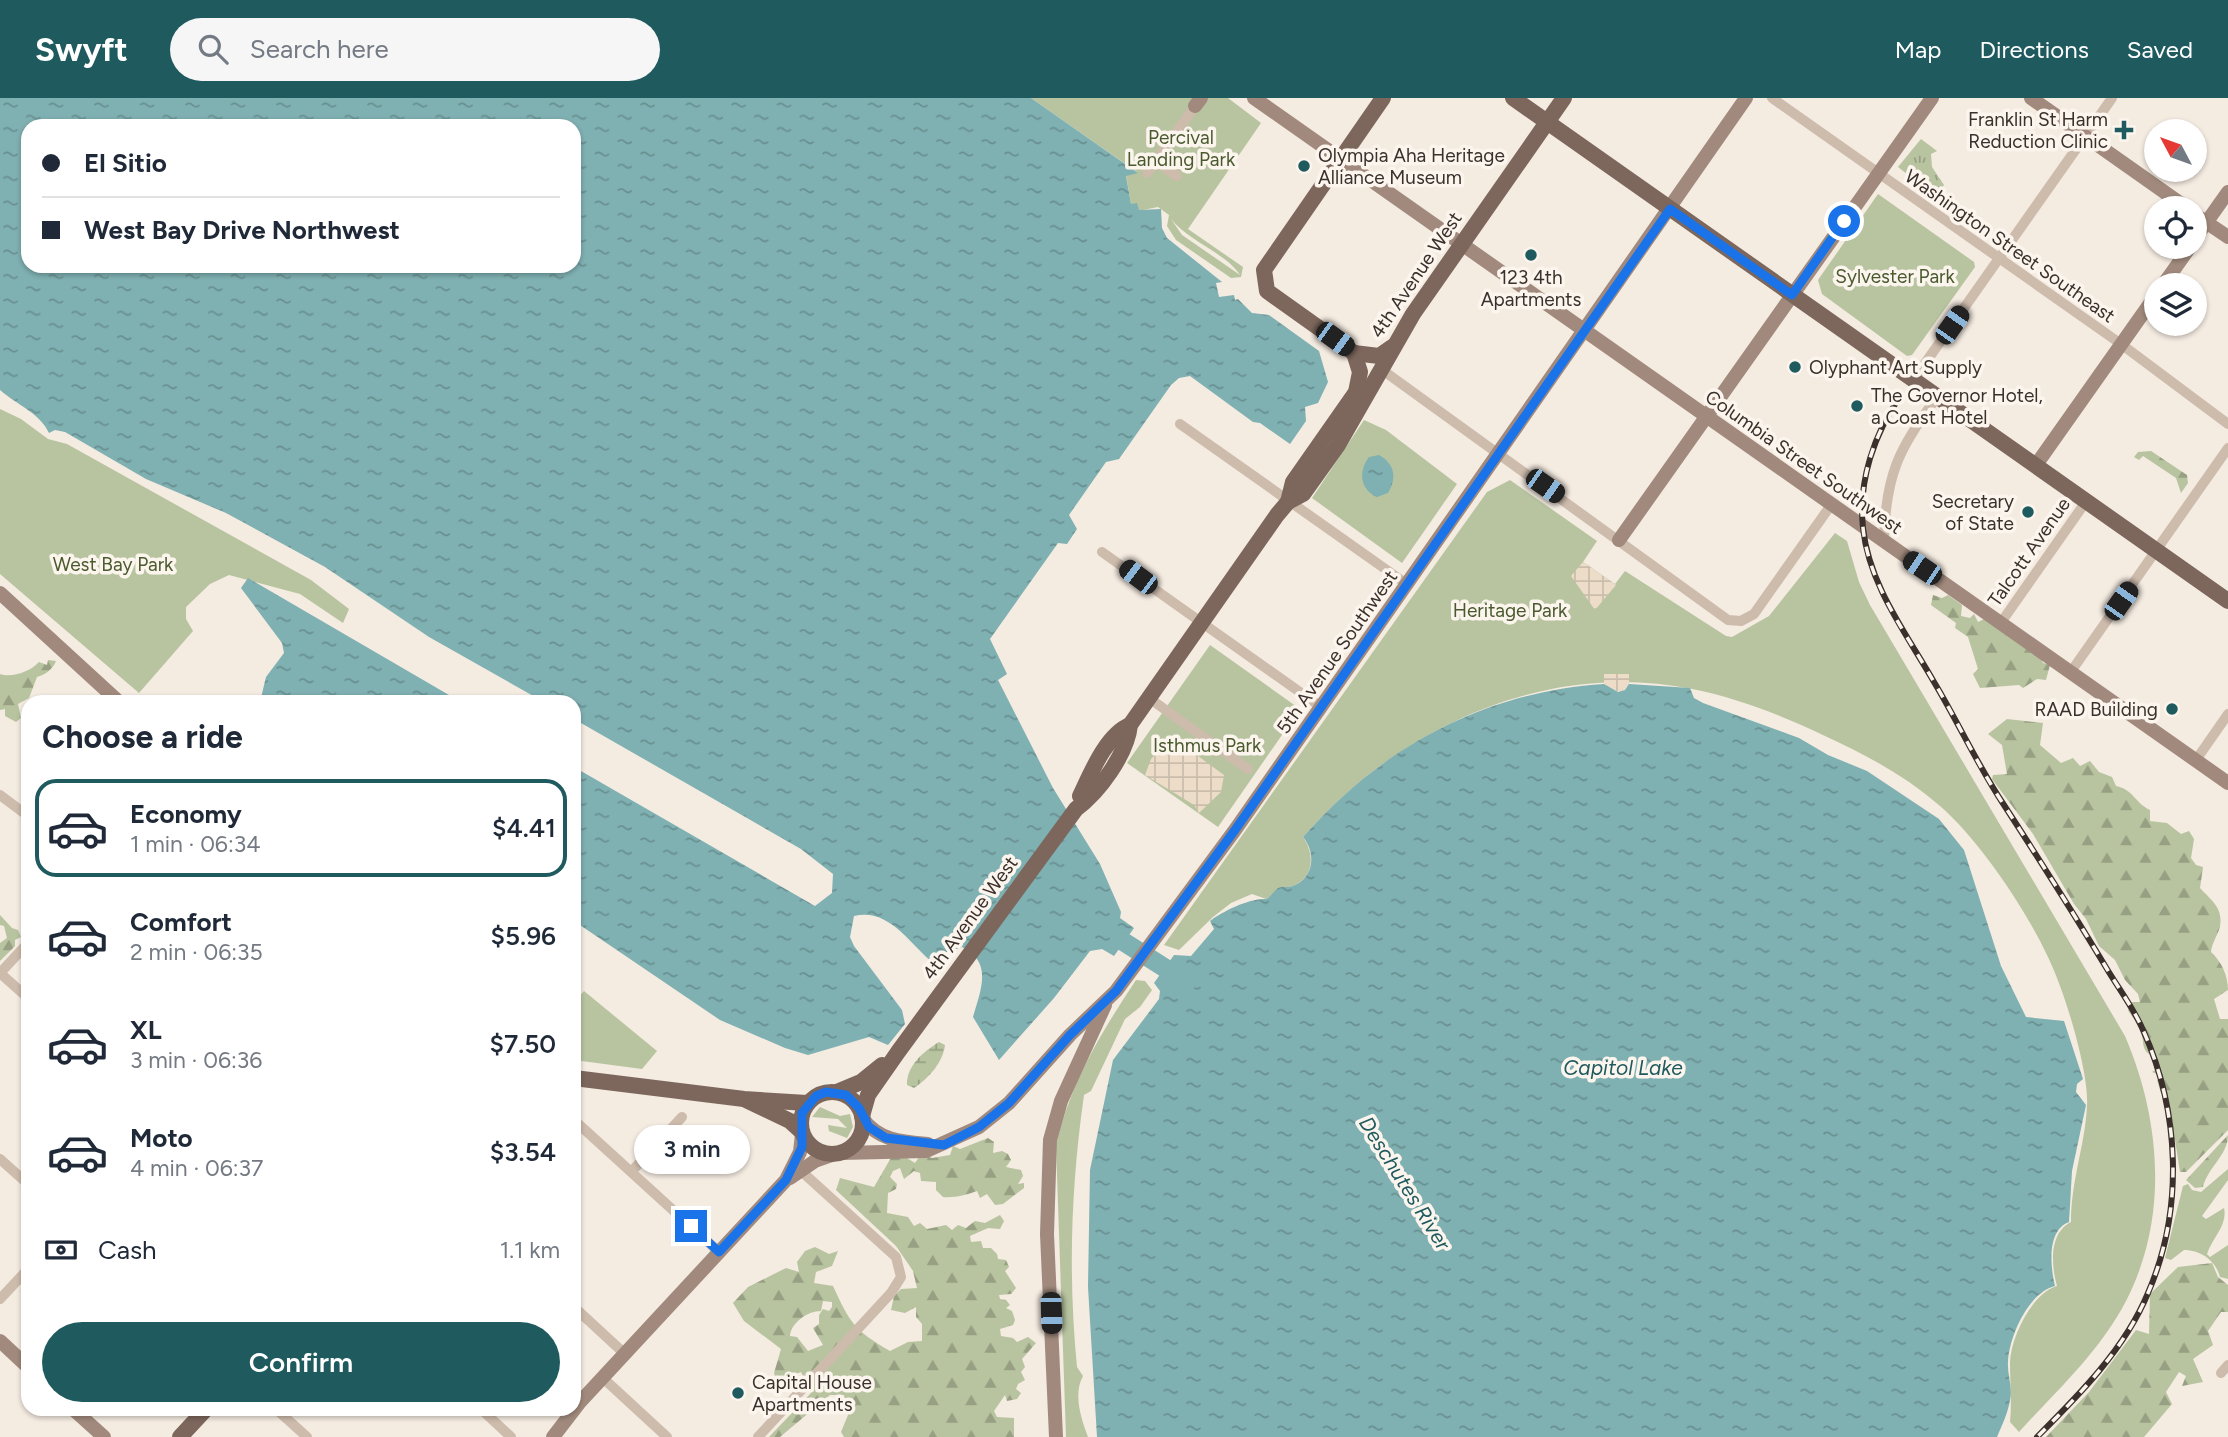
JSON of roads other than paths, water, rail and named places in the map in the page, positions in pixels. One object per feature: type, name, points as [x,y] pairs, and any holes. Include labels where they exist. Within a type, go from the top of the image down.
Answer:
[{"type":"main road","points":[[1382,98],[1271,257],[1263,279],[1267,291],[1273,297],[1354,353],[1379,356],[1392,347]]},
{"type":"main road","points":[[1513,98],[2228,601]]},
{"type":"main road","name":"4th Avenue West","points":[[898,1052],[1122,750],[1130,725],[1288,502],[1303,494],[1317,475],[1392,347],[1564,98]]},
{"type":"main road","points":[[1288,502],[1293,482],[1356,392],[1360,379],[1354,353]]},
{"type":"main road","points":[[802,1133],[802,1113],[807,1103],[816,1096],[853,1087],[898,1052]]},
{"type":"main road","points":[[744,1099],[790,1121],[814,1149],[836,1154],[856,1143],[863,1112],[898,1052]]},
{"type":"main road","points":[[581,1079],[744,1099],[807,1103]]},
{"type":"main road","points":[[837,1092],[853,1100],[863,1112]]},
{"type":"main road","points":[[180,1437],[200,1416]]},
{"type":"street","name":"Columbia Street Southwest","points":[[1254,98],[2228,783]]},
{"type":"street","name":"5th Avenue Southwest","points":[[836,1154],[866,1150],[915,1153],[944,1145],[963,1136],[994,1116],[1107,1001],[1131,973],[1408,585],[1746,98]]},
{"type":"street","name":"Washington Street Southeast","points":[[1772,98],[2121,344],[2228,424]]},
{"type":"street","points":[[1619,540],[1932,98]]},
{"type":"street","points":[[2031,98],[2170,196]]},
{"type":"street","points":[[1914,379],[2112,98]]},
{"type":"street","points":[[1147,173],[1198,102]]},
{"type":"street","points":[[1155,161],[1177,176]]},
{"type":"street","points":[[2207,212],[2228,192]]},
{"type":"street","points":[[2207,222],[2228,237]]},
{"type":"street","points":[[2036,465],[2144,312]]},
{"type":"street","points":[[1381,369],[1728,620],[1741,621],[1754,614],[1831,505]]},
{"type":"street","points":[[1884,542],[1895,462],[1907,439],[1938,396]]},
{"type":"street","points":[[1180,424],[1408,585]]},
{"type":"street","points":[[2070,673],[2228,448]]},
{"type":"street","name":"Talcott Avenue","points":[[2000,624],[2087,500]]},
{"type":"street","points":[[1102,552],[1321,707]]},
{"type":"street","points":[[0,593],[111,695]]},
{"type":"street","points":[[1149,698],[1248,769]]},
{"type":"street","points":[[2196,760],[2228,714]]},
{"type":"street","points":[[0,795],[21,811]]},
{"type":"street","points":[[21,950],[0,973],[21,992]]},
{"type":"street","points":[[1055,1437],[1047,1234],[1050,1140],[1061,1101],[1107,1001]]},
{"type":"street","points":[[863,1112],[869,1127],[886,1138],[944,1145]]},
{"type":"street","points":[[632,1171],[682,1117]]},
{"type":"street","points":[[581,1126],[719,1252]]},
{"type":"street","points":[[786,1180],[800,1152],[802,1133]]},
{"type":"street","points":[[581,1401],[786,1180],[800,1170],[836,1154]]},
{"type":"street","points":[[0,1159],[21,1178]]},
{"type":"street","points":[[758,1437],[891,1293],[901,1278],[896,1257],[800,1170]]},
{"type":"street","points":[[0,1299],[21,1276]]},
{"type":"street","points":[[581,1313],[626,1354]]},
{"type":"street","points":[[0,1341],[21,1360]]},
{"type":"street","points":[[604,1379],[667,1437]]},
{"type":"street","points":[[81,1416],[104,1437]]},
{"type":"street","points":[[284,1416],[307,1437]]},
{"type":"street","points":[[488,1416],[511,1437]]},
{"type":"street","points":[[553,1437],[569,1416]]},
{"type":"water","points":[[0,98],[1031,98],[1138,173],[1126,176],[1131,204],[1137,203],[1139,210],[1161,209],[1162,228],[1167,238],[1222,282],[1216,283],[1219,297],[1234,295],[1235,300],[1238,299],[1252,313],[1269,315],[1319,351],[1328,382],[1318,403],[1305,407],[1306,421],[1290,444],[1260,423],[1253,422],[1190,376],[1179,378],[1171,385],[1119,459],[1106,462],[1069,515],[1077,529],[1067,544],[1058,543],[990,639],[1007,674],[998,680],[1053,788],[1100,864],[1121,912],[1120,918],[1134,928],[1114,956],[1102,949],[1090,951],[1054,998],[999,1060],[973,1017],[982,977],[978,960],[972,953],[962,947],[947,952],[933,963],[888,922],[866,915],[854,916],[850,937],[902,1010],[905,1024],[888,1045],[869,1037],[808,1055],[720,1020],[581,926],[581,771],[815,906],[832,893],[833,874],[801,849],[581,723],[581,695],[532,695],[429,637],[325,567],[226,513],[146,479],[65,432],[55,430],[49,433],[34,415],[0,390]]},
{"type":"water","points":[[1379,455],[1391,467],[1393,482],[1388,493],[1377,497],[1367,490],[1362,474],[1369,457]]},
{"type":"water","points":[[248,578],[449,695],[262,695],[266,677],[284,653],[282,643],[241,588]]},
{"type":"water","name":"Capitol Lake","points":[[1604,684],[1618,692],[1625,690],[1629,684],[1690,688],[1694,698],[1703,703],[1799,738],[1828,755],[1867,771],[1939,819],[1964,850],[2001,966],[2026,1017],[2064,1021],[2083,1079],[2077,1084],[2076,1092],[2086,1105],[2072,1171],[2069,1222],[2062,1226],[2054,1240],[2051,1259],[2055,1286],[2037,1297],[2016,1328],[2008,1362],[2011,1395],[1997,1437],[1097,1437],[1088,1287],[1090,1170],[1113,1060],[1159,999],[1160,991],[1154,983],[1174,955],[1191,956],[1214,929],[1210,921],[1215,917],[1245,903],[1266,899],[1278,888],[1293,886],[1301,881],[1311,864],[1310,850],[1303,837],[1366,776],[1401,751],[1477,712],[1560,689]]},
{"type":"waterway","name":"Deschutes River","points":[[1124,942],[1187,982]]},
{"type":"railway","points":[[1901,395],[1876,442],[1863,493],[1863,528],[1873,569],[1890,608],[1985,775],[2135,1014],[2155,1061],[2170,1127],[2173,1161],[2168,1228],[2148,1293],[2114,1352],[2085,1388],[2037,1437]]},
{"type":"place","name":"Franklin St Harm Reduction Clinic","points":[[2124,130]]},
{"type":"place","name":"Olympia Aha Heritage Alliance Museum","points":[[1304,166]]},
{"type":"place","name":"123 4th Apartments","points":[[1531,255]]},
{"type":"place","name":"Olyphant Art Supply","points":[[1795,367]]},
{"type":"place","name":"The Governor Hotel, a Coast Hotel","points":[[1857,406]]},
{"type":"place","name":"Secretary of State","points":[[2028,512]]},
{"type":"place","name":"RAAD Building","points":[[2172,709]]},
{"type":"place","name":"Capital House Apartments","points":[[738,1393]]},
{"type":"park label","name":"Percival Landing Park","points":[[1181,148]]},
{"type":"park label","name":"Sylvester Park","points":[[1895,276]]},
{"type":"park label","name":"West Bay Park","points":[[113,564]]},
{"type":"park label","name":"Heritage Park","points":[[1510,610]]},
{"type":"park label","name":"Isthmus Park","points":[[1207,745]]}]
